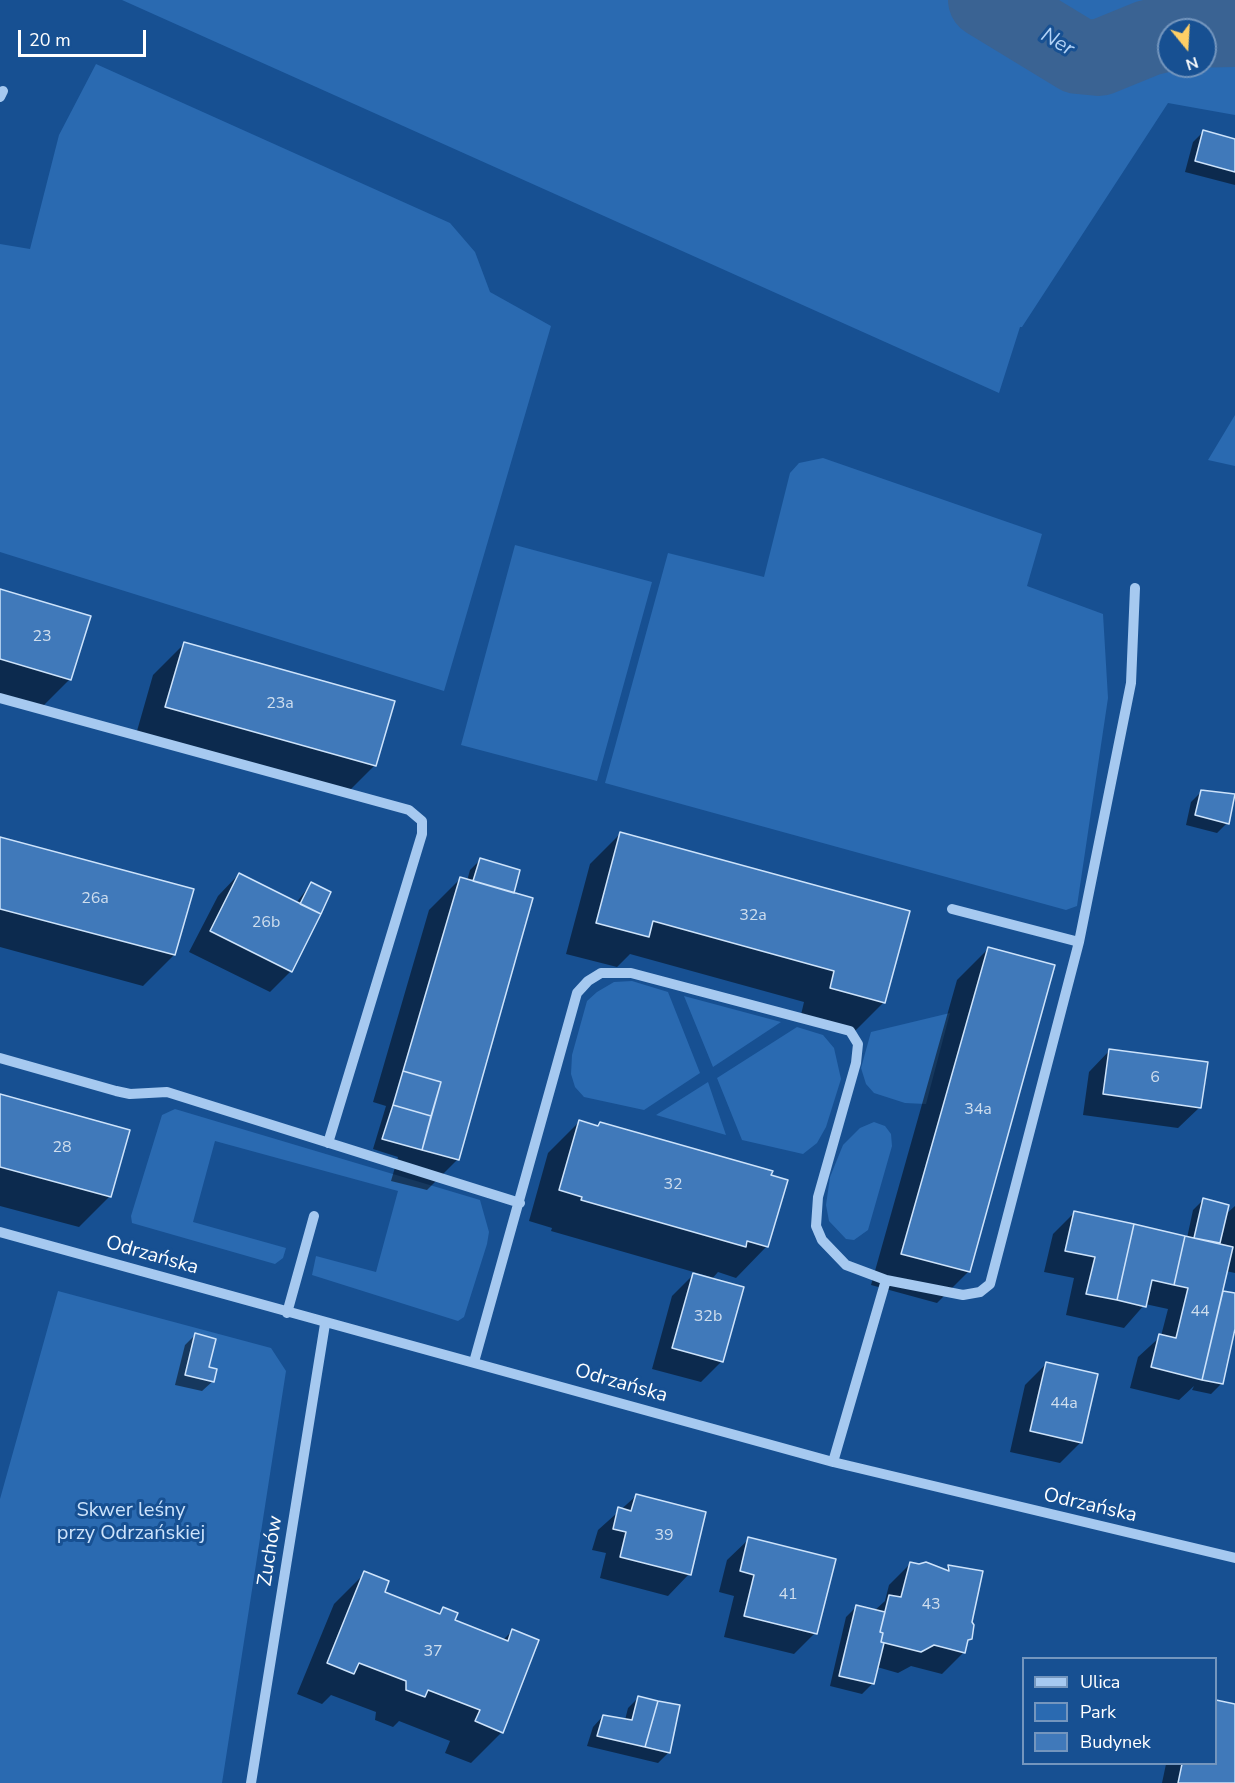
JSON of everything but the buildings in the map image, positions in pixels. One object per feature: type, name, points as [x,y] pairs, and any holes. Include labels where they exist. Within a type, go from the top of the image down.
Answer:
[{"type":"street","points":[[474,1362],[577,993],[588,981],[601,973],[631,973],[850,1031],[858,1044],[856,1063],[818,1197],[816,1226],[822,1240],[846,1265],[886,1280],[963,1295],[980,1292],[990,1284],[1079,942],[1131,683],[1135,588]]},
{"type":"street","points":[[0,699],[409,810],[422,821],[422,834],[328,1143]]},
{"type":"street","points":[[952,909],[1079,942]]},
{"type":"street","points":[[0,1059],[130,1094],[167,1092],[520,1203]]},
{"type":"street","points":[[287,1313],[314,1216]]},
{"type":"street","name":"Odrzańska","points":[[0,1232],[325,1324],[474,1362],[833,1462],[1235,1558]]},
{"type":"street","points":[[833,1462],[886,1280]]},
{"type":"street","name":"Zuchów","points":[[251,1783],[325,1324]]},
{"type":"green space","points":[[122,0],[1235,0],[1235,115],[1168,103],[1020,327],[999,393]]},
{"type":"green space","points":[[96,64],[450,223],[475,252],[490,292],[551,326],[444,691],[0,552],[0,244],[30,249],[59,135]]},
{"type":"green space","points":[[1235,415],[1235,466],[1208,460]]},
{"type":"green space","points":[[823,458],[1042,534],[1027,586],[1103,614],[1108,698],[1077,906],[1066,910],[605,783],[668,553],[764,577],[790,473],[799,463]]},
{"type":"green space","points":[[515,545],[652,582],[597,781],[461,745]]},
{"type":"green space","points":[[632,981],[668,992],[700,1073],[644,1110],[584,1097],[575,1087],[571,1074],[572,1055],[587,1001],[614,982]]},
{"type":"green space","points":[[684,996],[781,1022],[713,1067]]},
{"type":"green space","points":[[950,1013],[926,1104],[905,1103],[874,1093],[866,1084],[861,1068],[871,1032]]},
{"type":"green space","points":[[797,1027],[823,1035],[834,1048],[841,1079],[826,1127],[817,1143],[803,1154],[742,1140],[717,1078]]},
{"type":"green space","points":[[708,1082],[726,1135],[656,1115]]},
{"type":"green space","points":[[175,1109],[480,1200],[489,1232],[464,1317],[458,1321],[312,1275],[316,1256],[376,1272],[398,1191],[215,1141],[193,1222],[286,1248],[283,1258],[275,1264],[132,1223],[131,1216],[162,1115]]},
{"type":"green space","points":[[874,1122],[885,1126],[891,1134],[892,1146],[868,1230],[854,1240],[846,1239],[829,1221],[826,1205],[830,1177],[843,1145],[860,1128]]},
{"type":"green space","name":"Skwer leśny przy Odrzańskiej","points":[[58,1291],[271,1348],[286,1371],[222,1783],[0,1783],[0,1499]]},
{"type":"waterway","name":"Ner","points":[[986,0],[1078,56],[1099,58],[1157,36]]},
{"type":"waterway","name":"Ner","points":[[1217,29],[1235,29]]}]
